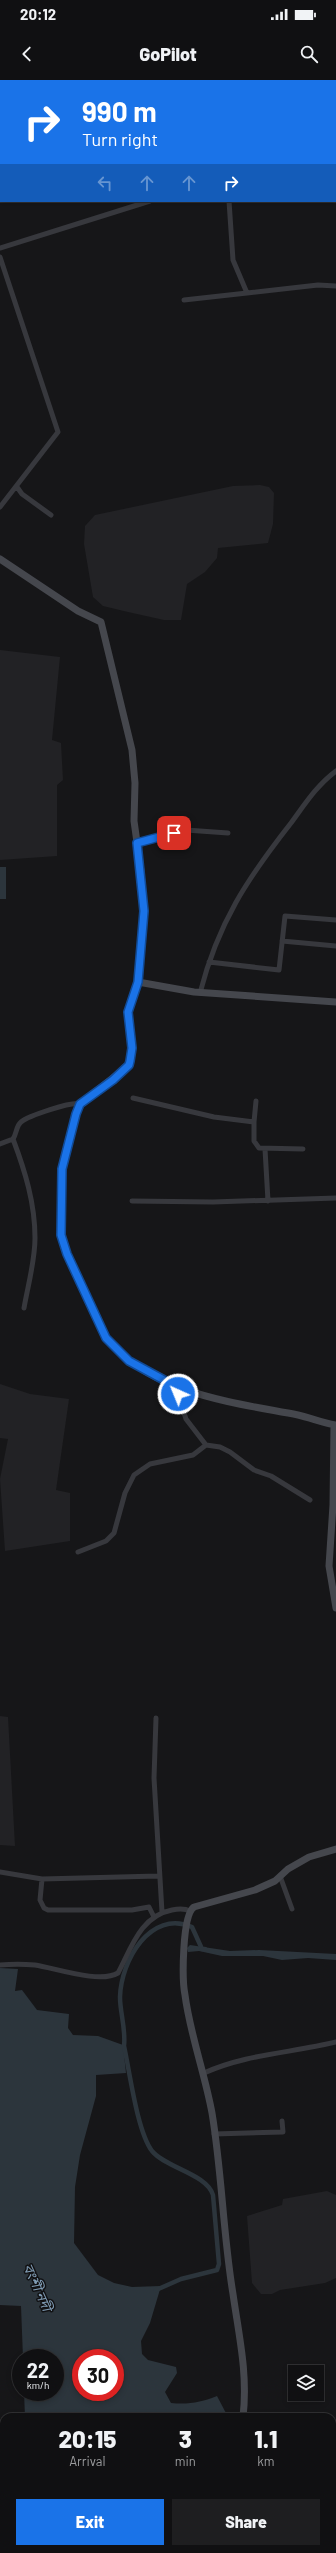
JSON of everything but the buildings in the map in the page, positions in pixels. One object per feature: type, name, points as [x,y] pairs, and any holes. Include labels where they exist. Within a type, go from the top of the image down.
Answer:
[{"type":"main road","points":[[0,559],[78,611],[101,622],[132,750],[135,783],[134,821],[144,911],[138,982],[128,1012],[132,1048],[129,1065],[80,1104],[66,1147],[62,1169],[62,1244],[106,1338],[129,1361],[175,1386],[216,1399],[300,1415],[335,1425],[333,1505],[329,1566],[336,1608]]},
{"type":"main road","points":[[138,982],[172,989],[197,992],[336,1002]]},
{"type":"main road","points":[[243,2413],[245,2393],[244,2357],[232,2294],[214,2134],[204,2072],[184,1995],[186,1934],[189,1913],[205,1904],[256,1890],[309,1857],[336,1849]]},
{"type":"street","points":[[0,248],[147,202]]},
{"type":"street","points":[[230,202],[233,260],[246,293]]},
{"type":"street","points":[[0,257],[58,432],[17,487],[0,507]]},
{"type":"street","points":[[184,300],[318,285],[336,286]]},
{"type":"street","points":[[17,487],[22,494],[51,515]]},
{"type":"street","points":[[197,992],[236,900],[258,867],[322,781],[336,771]]},
{"type":"street","points":[[137,843],[186,830],[228,833]]},
{"type":"street","points":[[209,962],[279,970],[285,916],[336,920]]},
{"type":"street","points":[[282,942],[336,946]]},
{"type":"street","points":[[133,1098],[214,1117],[254,1122]]},
{"type":"street","points":[[256,1100],[253,1134],[256,1147],[265,1149],[303,1149]]},
{"type":"street","points":[[24,1308],[34,1258],[34,1212],[30,1188],[14,1139],[18,1126],[26,1119],[70,1104],[80,1104]]},
{"type":"street","points":[[0,1144],[14,1139]]},
{"type":"street","points":[[265,1149],[268,1201]]},
{"type":"street","points":[[132,1201],[268,1201],[336,1198]]},
{"type":"street","points":[[175,1386],[186,1420],[206,1446]]},
{"type":"street","points":[[78,1552],[106,1541],[114,1533],[125,1493],[134,1475],[150,1464],[185,1458],[206,1446],[220,1447],[230,1452],[254,1470],[271,1476],[310,1500]]},
{"type":"street","points":[[156,1718],[154,1778],[158,1876],[162,1912]]},
{"type":"street","points":[[0,1872],[42,1879],[158,1876]]},
{"type":"street","points":[[280,1876],[292,1909]]},
{"type":"street","points":[[42,1879],[40,1900],[44,1908],[48,1910],[132,1910],[149,1907],[154,1917]]},
{"type":"street","points":[[0,1965],[35,1966],[94,1976],[112,1976],[118,1973],[135,1937],[154,1917],[162,1912],[176,1909],[189,1913]]},
{"type":"street","points":[[204,2072],[245,2057],[285,2054],[336,2042]]},
{"type":"street","points":[[214,2134],[283,2132],[282,2121]]},
{"type":"shaded area","points":[[260,485],[269,487],[274,493],[273,524],[268,543],[218,548],[217,558],[205,572],[187,584],[181,620],[164,620],[103,606],[93,597],[84,544],[85,526],[95,515],[233,486]]},
{"type":"shaded area","points":[[0,650],[60,657],[52,740],[61,743],[63,780],[57,785],[57,856],[0,860]]},
{"type":"shaded area","points":[[0,1384],[30,1394],[69,1399],[56,1490],[70,1493],[70,1541],[5,1551],[0,1479],[8,1439],[0,1438]]},
{"type":"shaded area","points":[[0,1716],[8,1717],[15,1846],[0,1845]]},
{"type":"shaded area","points":[[327,2191],[336,2195],[336,2278],[325,2283],[280,2290],[272,2294],[261,2294],[252,2283],[247,2216],[282,2205],[283,2199]]},
{"type":"water","points":[[0,867],[6,867],[6,899],[0,899]]},
{"type":"water","points":[[190,1945],[230,1951],[259,1950],[336,1954],[336,1960],[308,1958],[282,1960],[263,1956],[222,1956],[199,1951],[188,1952],[187,1948]]},
{"type":"water","name":"বংশী নদী","points":[[0,1968],[18,1969],[15,1991],[22,1990],[37,2010],[69,2014],[68,2028],[73,2035],[98,2036],[123,2045],[126,2073],[96,2075],[96,2096],[80,2155],[75,2187],[74,2243],[98,2275],[114,2283],[132,2287],[161,2286],[150,2323],[141,2341],[142,2354],[148,2360],[176,2367],[177,2373],[165,2392],[171,2403],[183,2404],[206,2400],[217,2396],[226,2413],[25,2413],[24,2401],[64,2401],[64,2349],[23,2349],[21,2306],[0,2305]]},
{"type":"waterway","points":[[156,2290],[181,2279],[217,2270],[219,2264],[213,2195],[209,2188],[195,2176],[158,2157],[152,2151],[147,2142],[138,2116],[124,2046],[120,1997],[122,1983],[132,1954],[151,1932],[163,1925],[177,1923],[192,1927],[202,1949],[205,1949]]},
{"type":"route","points":[[174,833],[137,843],[142,871],[144,911],[138,982],[128,1012],[132,1048],[130,1061],[129,1065],[113,1080],[80,1104],[76,1114],[66,1147],[62,1169],[61,1235],[62,1244],[106,1338],[116,1350],[129,1361],[152,1375],[175,1386],[178,1394]]}]
